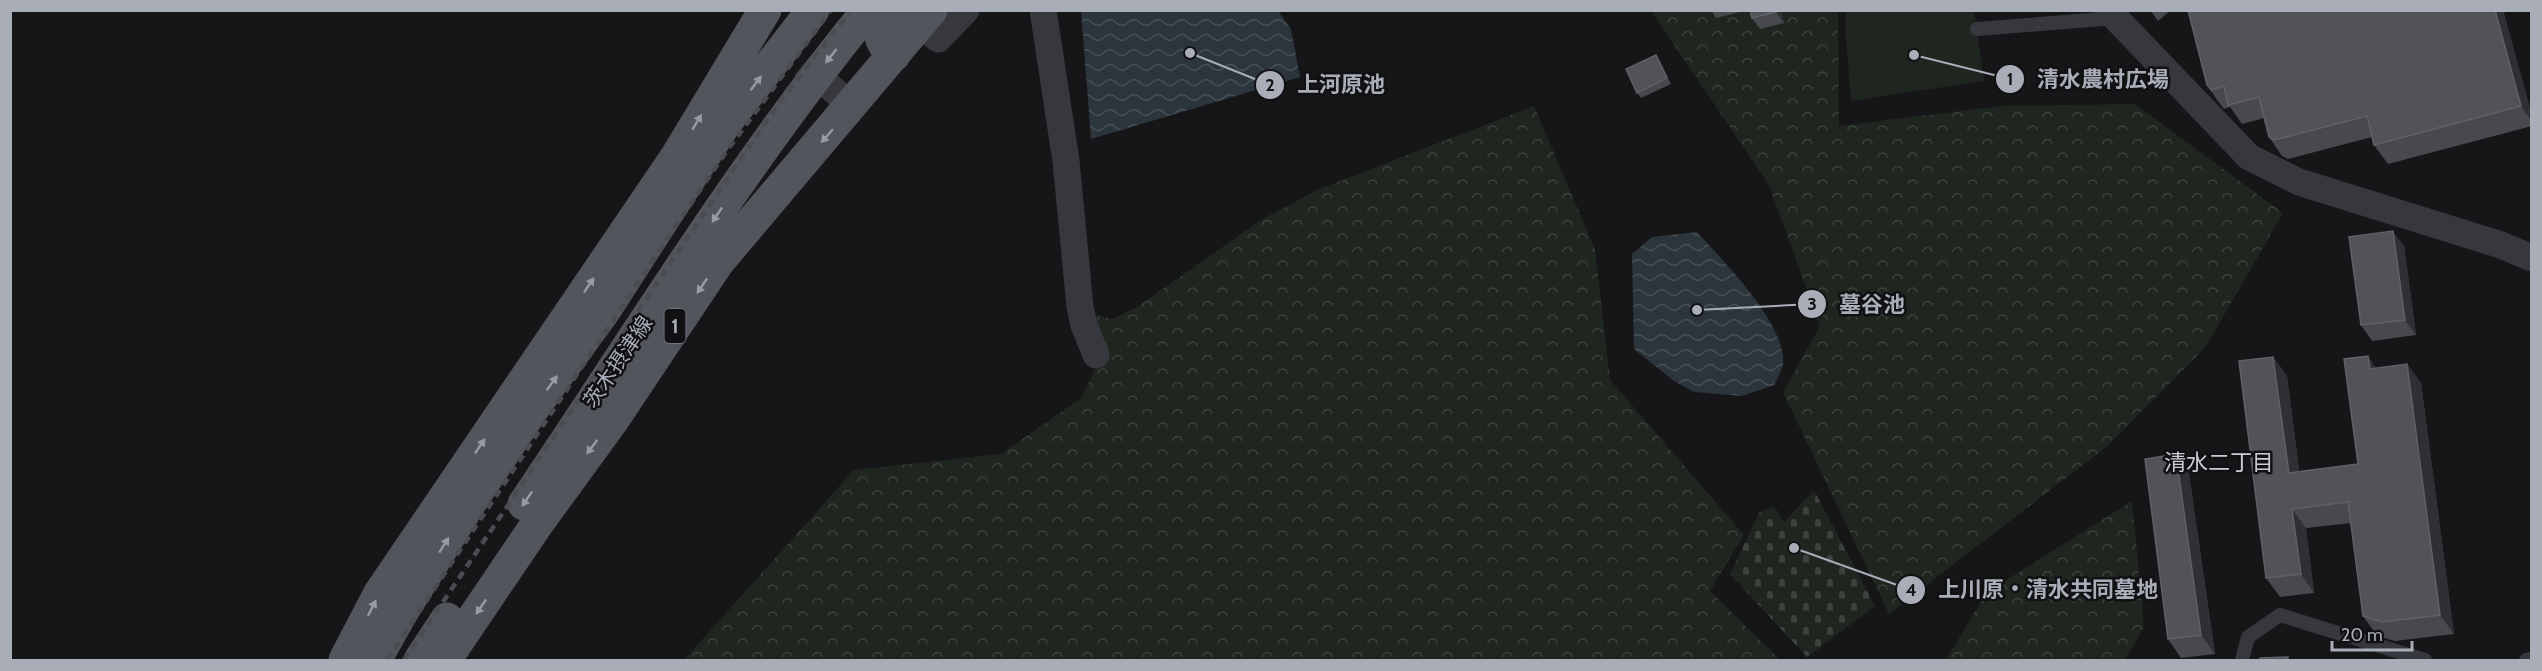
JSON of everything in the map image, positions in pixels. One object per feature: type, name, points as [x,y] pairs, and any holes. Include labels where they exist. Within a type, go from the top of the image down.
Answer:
[{"type":"main road","name":"茨木摂津線","points":[[375,660],[473,498],[534,407],[604,311],[724,125],[813,10]]},
{"type":"main road","name":"茨木摂津線","points":[[420,660],[749,168],[813,80],[868,10]]},
{"type":"main road","name":"1","points":[[445,660],[542,515],[612,421],[718,262],[840,96],[894,55],[917,15]]},
{"type":"main road","points":[[345,660],[380,593],[765,24]]},
{"type":"main road","points":[[363,660],[402,612]]},
{"type":"street","points":[[917,15],[938,39],[966,10]]},
{"type":"street","points":[[1043,10],[1066,162],[1080,307],[1084,325],[1096,355]]},
{"type":"street","points":[[2111,14],[2249,157],[2299,182],[2501,245],[2532,258]]},
{"type":"lane","points":[[1977,29],[2111,14]]},
{"type":"lane","points":[[2242,660],[2248,637],[2280,615],[2425,660]]},
{"type":"lane","points":[[2526,660],[2532,659]]},
{"type":"green space","points":[[1651,11],[1838,11],[1839,126],[2001,106],[2135,104],[2283,213],[2205,348],[2105,448],[1889,614],[1783,392],[1820,326],[1769,185]]},
{"type":"green space","points":[[1846,11],[1974,11],[1984,81],[1851,101],[1845,27]]},
{"type":"green space","points":[[1534,106],[1595,249],[1610,380],[1744,535],[1710,591],[1780,660],[684,660],[854,470],[1001,454],[1081,398],[1101,357],[1095,315],[1112,319],[1137,307],[1261,220],[1317,190]]},
{"type":"green space","points":[[1814,490],[1875,606],[1807,657],[1730,574],[1759,513],[1774,506],[1784,522]]},
{"type":"green space","points":[[2132,501],[2144,627],[2125,660],[1946,660],[1986,593]]},
{"type":"water","points":[[1081,11],[1278,11],[1291,29],[1300,77],[1091,139]]},
{"type":"water","points":[[1697,232],[1751,294],[1774,330],[1781,348],[1783,364],[1774,385],[1742,396],[1694,392],[1674,381],[1634,349],[1632,254],[1652,237]]},
{"type":"building","points":[[1750,10],[1776,10],[1776,12],[1752,18]]},
{"type":"building","points":[[2188,10],[2495,10],[2521,106],[2374,145],[2367,116],[2274,140],[2269,137],[2259,97],[2228,105],[2224,86],[2211,90],[2207,85]]},
{"type":"building","points":[[1656,55],[1667,78],[1637,93],[1626,69]]},
{"type":"building","points":[[2393,231],[2405,320],[2361,325],[2349,237]]},
{"type":"building","points":[[2368,356],[2370,369],[2407,364],[2440,615],[2382,622],[2363,616],[2348,502],[2292,509],[2301,574],[2266,578],[2239,361],[2273,357],[2289,473],[2358,464],[2344,359]]},
{"type":"building","points":[[2176,454],[2201,635],[2168,639],[2145,459]]},
{"type":"building","points":[[2288,657],[2288,660],[2260,660],[2260,658]]},
{"type":"tunnel","points":[[772,38],[829,86]]},
{"type":"railway","points":[[387,660],[726,152],[831,10]]},
{"type":"railway","points":[[404,660],[739,161],[783,98],[851,10]]},
{"type":"place","name":"上河原池","points":[[1190,53]]},
{"type":"place","name":"清水農村広場","points":[[1914,55]]},
{"type":"place","name":"墓谷池","points":[[1697,310]]},
{"type":"place","name":"上川原・清水共同墓地","points":[[1794,548]]},
{"type":"district","name":"清水二丁目","points":[[2219,462]]}]
